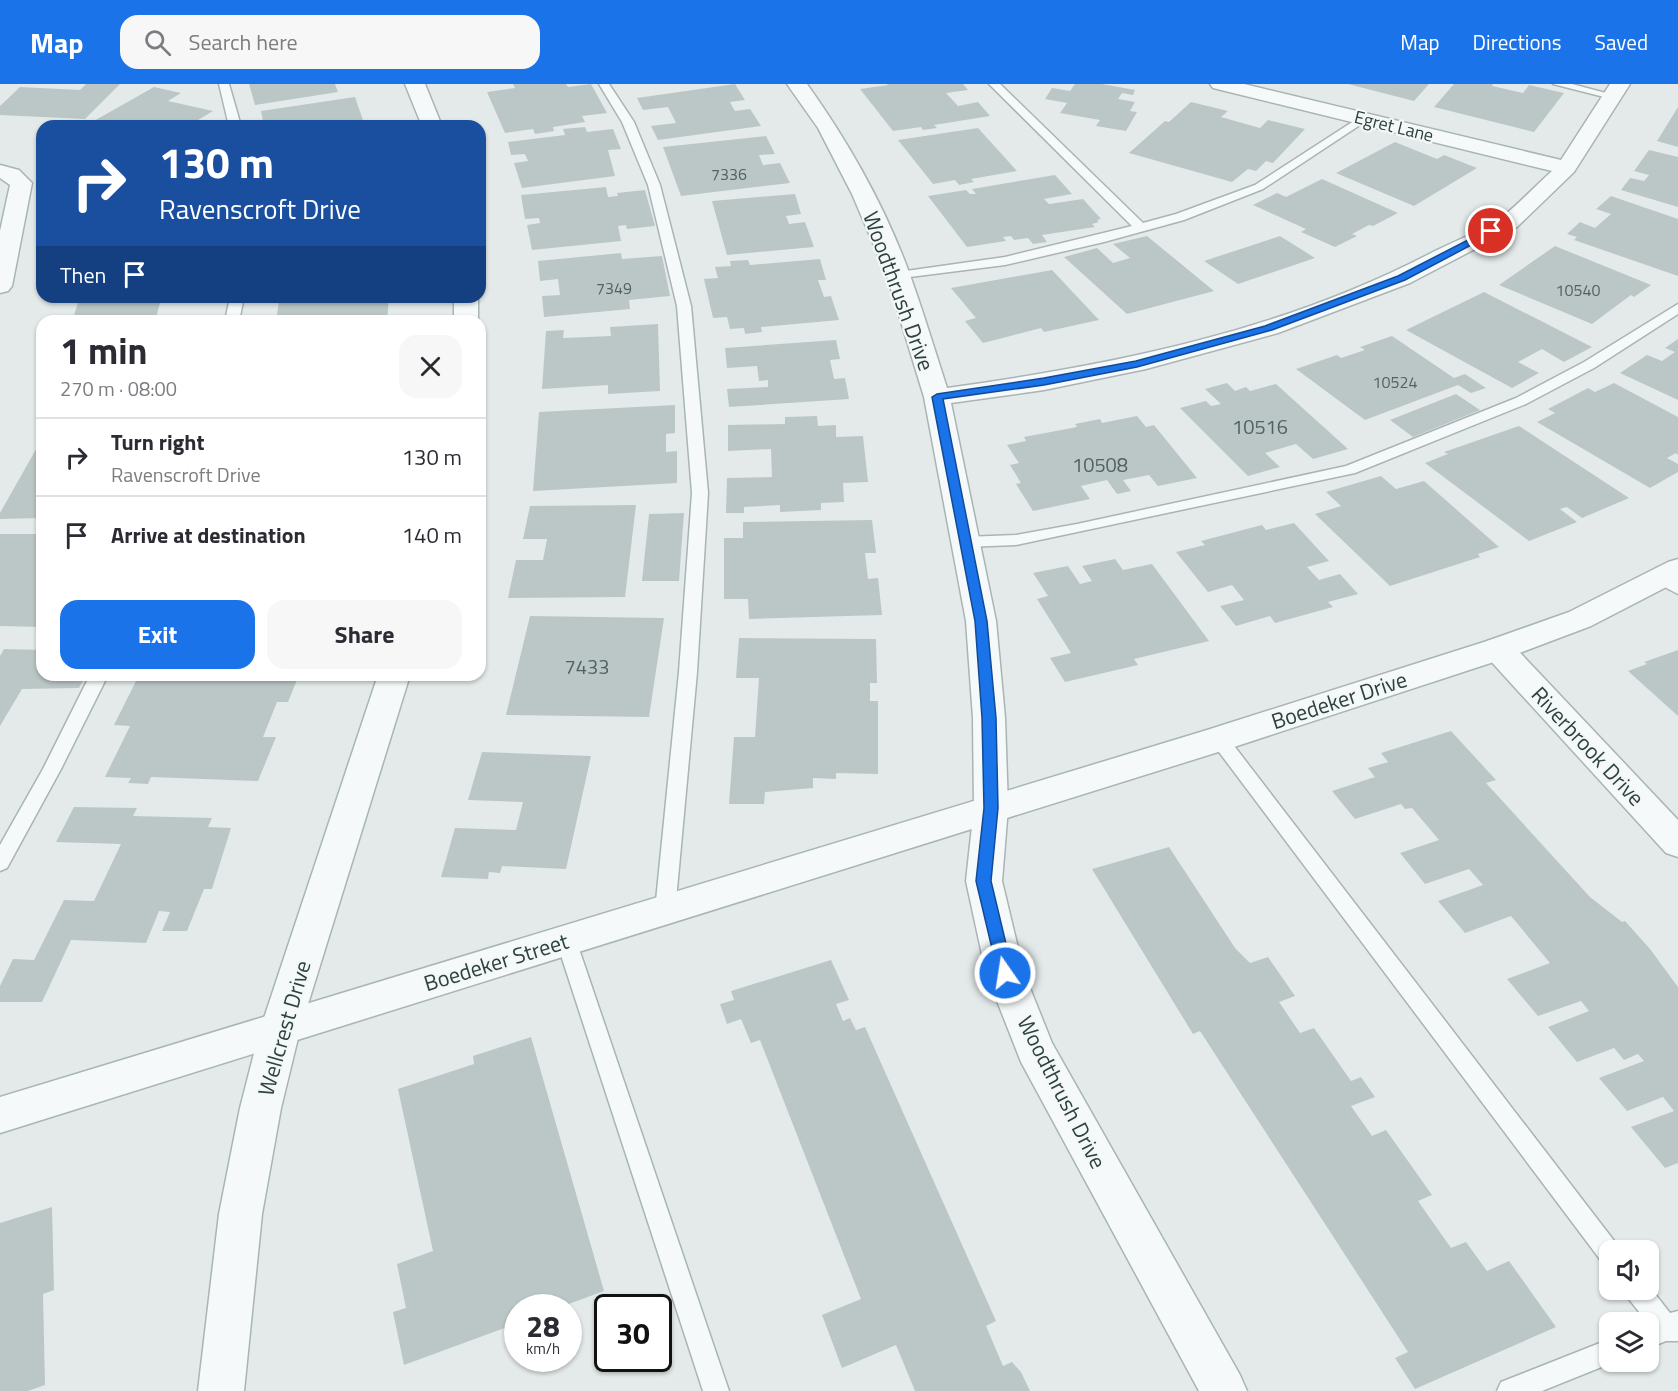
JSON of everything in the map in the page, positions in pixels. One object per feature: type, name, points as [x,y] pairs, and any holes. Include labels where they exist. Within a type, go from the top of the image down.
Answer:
[{"type":"street","points":[[415,84],[430,120]]},
{"type":"street","name":"Egret Lane","points":[[1220,84],[1567,168]]},
{"type":"street","name":"Woodthrush Drive","points":[[804,85],[863,194],[899,276],[937,397],[981,621],[989,718],[991,808],[984,881],[1005,973],[1035,1050],[1224,1391]]},
{"type":"street","points":[[937,397],[1044,382],[1137,364],[1269,328],[1402,278],[1509,222],[1567,168],[1616,90]]},
{"type":"street","points":[[0,171],[11,175],[21,183],[1,283]]},
{"type":"street","name":"Boedeker Drive","points":[[991,808],[1220,739],[1498,649],[1580,619],[1672,579]]},
{"type":"street","name":"Riverbrook Drive","points":[[1498,649],[1678,843]]},
{"type":"street","name":"Wellcrest Drive","points":[[221,1391],[232,1267],[250,1153],[280,1030],[392,681]]},
{"type":"street","name":"Boedeker Street","points":[[0,1115],[991,808]]},
{"type":"lane","points":[[224,84],[233,120]]},
{"type":"lane","points":[[604,84],[628,122],[654,185],[684,306],[700,493],[688,672],[665,910]]},
{"type":"lane","points":[[994,84],[1141,228]]},
{"type":"lane","points":[[1558,84],[1616,90]]},
{"type":"lane","points":[[899,276],[1005,261],[1180,218],[1259,187],[1364,119]]},
{"type":"lane","points":[[965,542],[1016,540],[1077,529],[1350,470],[1521,401],[1589,365],[1678,308]]},
{"type":"lane","points":[[0,863],[52,769],[96,681]]},
{"type":"lane","points":[[1220,739],[1599,1240]]},
{"type":"lane","points":[[566,940],[716,1391]]},
{"type":"lane","points":[[1645,1300],[1668,1329]]},
{"type":"lane","points":[[1510,1391],[1599,1356]]},
{"type":"building","points":[[86,84],[120,84],[85,119],[0,115],[0,106],[20,87],[80,90]]},
{"type":"building","points":[[249,84],[335,84],[338,92],[255,105]]},
{"type":"building","points":[[513,84],[566,84],[568,87],[591,84],[607,113],[582,116],[585,122],[553,127],[554,131],[535,134],[533,129],[505,133],[487,92],[515,88]]},
{"type":"building","points":[[735,84],[745,100],[730,102],[735,111],[750,109],[761,126],[658,140],[651,126],[676,123],[668,107],[643,110],[637,98]]},
{"type":"building","points":[[887,84],[963,84],[968,90],[946,93],[958,106],[978,102],[990,116],[934,125],[937,128],[923,130],[921,127],[893,131],[860,89]]},
{"type":"building","points":[[1075,84],[1102,84],[1135,90],[1133,95],[1122,93],[1118,99],[1135,102],[1130,111],[1137,112],[1126,131],[1096,126],[1100,120],[1060,113],[1067,103],[1045,99],[1052,88],[1070,91]]},
{"type":"building","points":[[1348,84],[1429,84],[1414,101]]},
{"type":"building","points":[[1454,84],[1493,84],[1492,86],[1523,93],[1529,85],[1564,93],[1534,132],[1434,107]]},
{"type":"building","points":[[154,87],[181,93],[168,101],[213,111],[198,120],[96,120]]},
{"type":"building","points":[[355,97],[363,120],[263,120],[261,111]]},
{"type":"building","points":[[1191,102],[1228,111],[1221,117],[1260,128],[1268,120],[1305,129],[1273,163],[1266,161],[1256,171],[1248,169],[1232,182],[1129,153],[1165,121],[1169,122]]},
{"type":"building","points":[[1678,107],[1678,147],[1657,141]]},
{"type":"building","points":[[585,127],[587,132],[613,129],[621,149],[608,150],[615,176],[522,188],[514,163],[528,161],[525,154],[511,155],[508,142],[565,135],[563,129]]},
{"type":"building","points":[[978,128],[1017,171],[971,179],[974,182],[959,185],[955,180],[933,184],[898,140]]},
{"type":"building","points":[[766,136],[775,154],[759,155],[763,165],[780,163],[790,183],[681,196],[663,147]]},
{"type":"building","points":[[1395,142],[1437,159],[1444,155],[1477,168],[1414,206],[1336,173]]},
{"type":"building","points":[[1649,150],[1678,157],[1678,207],[1621,190],[1630,178],[1644,181],[1649,175],[1634,171]]},
{"type":"building","points":[[1055,175],[1072,194],[1044,199],[1049,204],[1083,199],[1101,219],[1092,224],[1095,227],[1042,235],[1047,242],[1033,244],[1028,238],[1014,240],[1011,236],[1003,237],[1006,241],[967,247],[928,196],[966,190],[970,194],[976,194],[972,189]]},
{"type":"building","points":[[1322,179],[1398,213],[1352,234],[1357,236],[1335,247],[1301,232],[1306,229],[1253,205],[1277,193],[1286,197]]},
{"type":"building","points":[[606,187],[608,197],[618,196],[617,193],[645,190],[655,226],[627,229],[626,225],[618,226],[621,241],[532,250],[527,225],[540,223],[539,218],[525,219],[521,195]]},
{"type":"building","points":[[795,194],[801,214],[786,216],[789,224],[805,222],[814,247],[727,255],[712,201]]},
{"type":"building","points":[[1611,196],[1678,219],[1678,276],[1574,240],[1577,237],[1567,234],[1580,222],[1595,228],[1611,214],[1596,209]]},
{"type":"building","points":[[1147,236],[1214,291],[1127,314],[1064,257],[1097,248],[1113,263],[1130,258],[1113,244]]},
{"type":"building","points":[[1280,236],[1315,258],[1238,284],[1204,261]]},
{"type":"building","points":[[1555,246],[1651,285],[1634,297],[1631,295],[1592,324],[1499,285]]},
{"type":"building","points":[[621,253],[622,259],[662,256],[670,296],[629,300],[630,309],[544,317],[542,296],[560,295],[558,279],[540,281],[538,261]]},
{"type":"building","points":[[820,259],[826,280],[818,280],[824,297],[831,296],[839,320],[761,327],[762,332],[745,334],[744,328],[730,329],[727,317],[713,318],[704,279],[718,278],[715,267],[731,266],[730,261],[748,260],[750,265]]},
{"type":"building","points":[[1052,270],[1099,320],[1044,332],[1041,328],[983,343],[965,321],[976,318],[951,288]]},
{"type":"building","points":[[1484,292],[1592,347],[1564,362],[1542,349],[1518,362],[1539,373],[1512,388],[1406,330]]},
{"type":"building","points":[[78,303],[160,303],[157,315],[74,315]]},
{"type":"building","points":[[279,303],[388,303],[388,315],[277,315]]},
{"type":"building","points":[[658,324],[660,391],[608,394],[608,385],[542,389],[546,331],[564,330],[563,338],[611,336],[610,327]]},
{"type":"building","points":[[1392,336],[1454,378],[1465,374],[1486,388],[1471,393],[1458,385],[1365,420],[1296,369],[1337,355],[1341,358],[1365,350],[1360,347]]},
{"type":"building","points":[[1678,339],[1678,400],[1620,373],[1647,355],[1662,361],[1675,352],[1665,348]]},
{"type":"building","points":[[836,340],[840,359],[830,360],[834,379],[845,378],[849,399],[729,407],[727,389],[768,387],[768,380],[759,381],[757,366],[727,368],[725,348]]},
{"type":"building","points":[[1227,383],[1235,391],[1246,387],[1250,391],[1276,384],[1348,449],[1313,459],[1296,444],[1265,453],[1280,467],[1248,476],[1180,408],[1206,401],[1211,406],[1221,404],[1205,389]]},
{"type":"building","points":[[1614,383],[1678,417],[1678,455],[1676,453],[1667,458],[1678,464],[1678,472],[1650,488],[1537,422],[1555,413],[1548,409],[1588,388],[1595,392]]},
{"type":"building","points":[[1456,394],[1480,410],[1413,437],[1390,420]]},
{"type":"building","points":[[675,405],[675,433],[666,434],[666,452],[677,451],[677,483],[533,491],[539,412]]},
{"type":"building","points":[[817,416],[818,426],[836,425],[836,437],[863,436],[868,482],[843,483],[844,502],[821,503],[821,510],[780,512],[780,505],[744,507],[744,513],[726,513],[727,478],[772,477],[771,449],[728,451],[728,425],[785,424],[785,417]]},
{"type":"building","points":[[1137,416],[1146,427],[1154,425],[1197,478],[1158,486],[1149,475],[1123,480],[1131,491],[1117,494],[1107,480],[1081,486],[1090,499],[1033,511],[1016,484],[1021,483],[1010,465],[1019,463],[1007,445],[1026,441],[1024,437],[1077,427],[1075,424],[1100,419],[1102,423]]},
{"type":"building","points":[[1519,426],[1629,498],[1582,518],[1567,507],[1560,509],[1577,522],[1529,541],[1425,463],[1448,454],[1444,452]]},
{"type":"building","points":[[36,449],[36,518],[0,519],[0,513]]},
{"type":"building","points":[[1381,476],[1396,489],[1424,481],[1499,547],[1478,554],[1480,557],[1390,586],[1315,514],[1341,506],[1326,492]]},
{"type":"building","points":[[636,505],[625,597],[508,598],[516,560],[543,560],[547,539],[523,539],[530,506]]},
{"type":"building","points":[[684,513],[679,581],[642,581],[649,514]]},
{"type":"building","points":[[872,520],[876,553],[865,553],[868,579],[878,578],[882,615],[749,619],[748,599],[724,599],[724,538],[743,538],[743,522]]},
{"type":"building","points":[[1294,523],[1329,561],[1307,567],[1319,580],[1340,574],[1358,594],[1328,602],[1333,607],[1275,623],[1270,616],[1236,626],[1220,606],[1244,600],[1232,585],[1208,592],[1176,552],[1205,545],[1201,541],[1262,525],[1266,530]]},
{"type":"building","points":[[0,534],[36,534],[36,627],[0,626]]},
{"type":"building","points":[[1115,559],[1123,570],[1152,564],[1209,641],[1134,659],[1138,665],[1065,682],[1050,658],[1071,653],[1037,599],[1048,596],[1033,573],[1068,566],[1080,584],[1092,581],[1082,566]]},
{"type":"building","points":[[530,616],[664,618],[649,717],[506,715]]},
{"type":"building","points":[[739,638],[876,639],[877,683],[870,683],[870,701],[878,701],[878,774],[836,773],[836,779],[813,778],[813,788],[765,792],[764,804],[729,804],[734,737],[755,737],[759,678],[736,678]]},
{"type":"building","points":[[4,649],[36,650],[36,681],[83,681],[79,688],[22,689],[0,726],[0,656]]},
{"type":"building","points":[[1678,650],[1678,716],[1628,671],[1647,664],[1644,662]]},
{"type":"building","points":[[136,681],[297,681],[288,702],[277,702],[263,737],[276,737],[258,781],[151,777],[148,784],[128,783],[131,778],[105,777],[130,726],[114,725]]},
{"type":"building","points":[[1451,731],[1496,780],[1486,783],[1590,897],[1622,922],[1625,921],[1650,949],[1678,987],[1678,1163],[1665,1168],[1631,1127],[1674,1111],[1663,1097],[1627,1111],[1599,1078],[1644,1061],[1638,1054],[1624,1060],[1614,1048],[1577,1062],[1548,1027],[1589,1011],[1581,1001],[1538,1016],[1507,979],[1550,963],[1511,916],[1465,933],[1438,901],[1483,885],[1469,869],[1425,884],[1400,853],[1439,840],[1412,808],[1405,809],[1401,804],[1355,819],[1332,791],[1375,777],[1368,768],[1388,762],[1381,753]]},
{"type":"building","points":[[482,752],[591,756],[566,869],[502,866],[500,873],[489,872],[488,879],[441,877],[455,828],[516,830],[523,802],[468,800]]},
{"type":"building","points":[[74,807],[137,808],[133,816],[212,818],[208,827],[231,828],[212,889],[204,889],[187,931],[162,931],[170,912],[159,911],[146,943],[71,940],[42,1002],[0,1002],[0,986],[13,959],[34,960],[64,900],[94,901],[121,844],[56,842]]},
{"type":"building","points":[[1169,847],[1235,948],[1250,963],[1268,957],[1295,996],[1279,1002],[1300,1033],[1314,1028],[1351,1081],[1361,1077],[1375,1097],[1351,1106],[1372,1136],[1386,1130],[1432,1195],[1418,1201],[1451,1248],[1466,1242],[1487,1271],[1509,1261],[1556,1327],[1415,1389],[1395,1358],[1408,1352],[1200,1031],[1193,1034],[1092,869]]},
{"type":"building","points":[[831,960],[849,1000],[836,1004],[843,1021],[850,1018],[856,1030],[865,1027],[996,1321],[986,1326],[1003,1366],[1012,1362],[1021,1372],[1030,1391],[915,1391],[896,1345],[842,1368],[822,1315],[861,1299],[760,1040],[751,1043],[741,1019],[727,1024],[720,1004],[734,1000],[731,991]]},
{"type":"building","points":[[531,1037],[604,1291],[582,1299],[582,1294],[504,1294],[504,1328],[404,1365],[393,1312],[406,1308],[397,1264],[433,1251],[398,1089],[474,1064],[473,1056]]},
{"type":"building","points":[[52,1207],[54,1290],[43,1294],[45,1385],[28,1391],[0,1391],[0,1223]]},
{"type":"route","points":[[1005,973],[984,881],[991,808],[989,718],[981,621],[937,397],[1044,382],[1137,364],[1269,328],[1402,278],[1491,231]]}]
